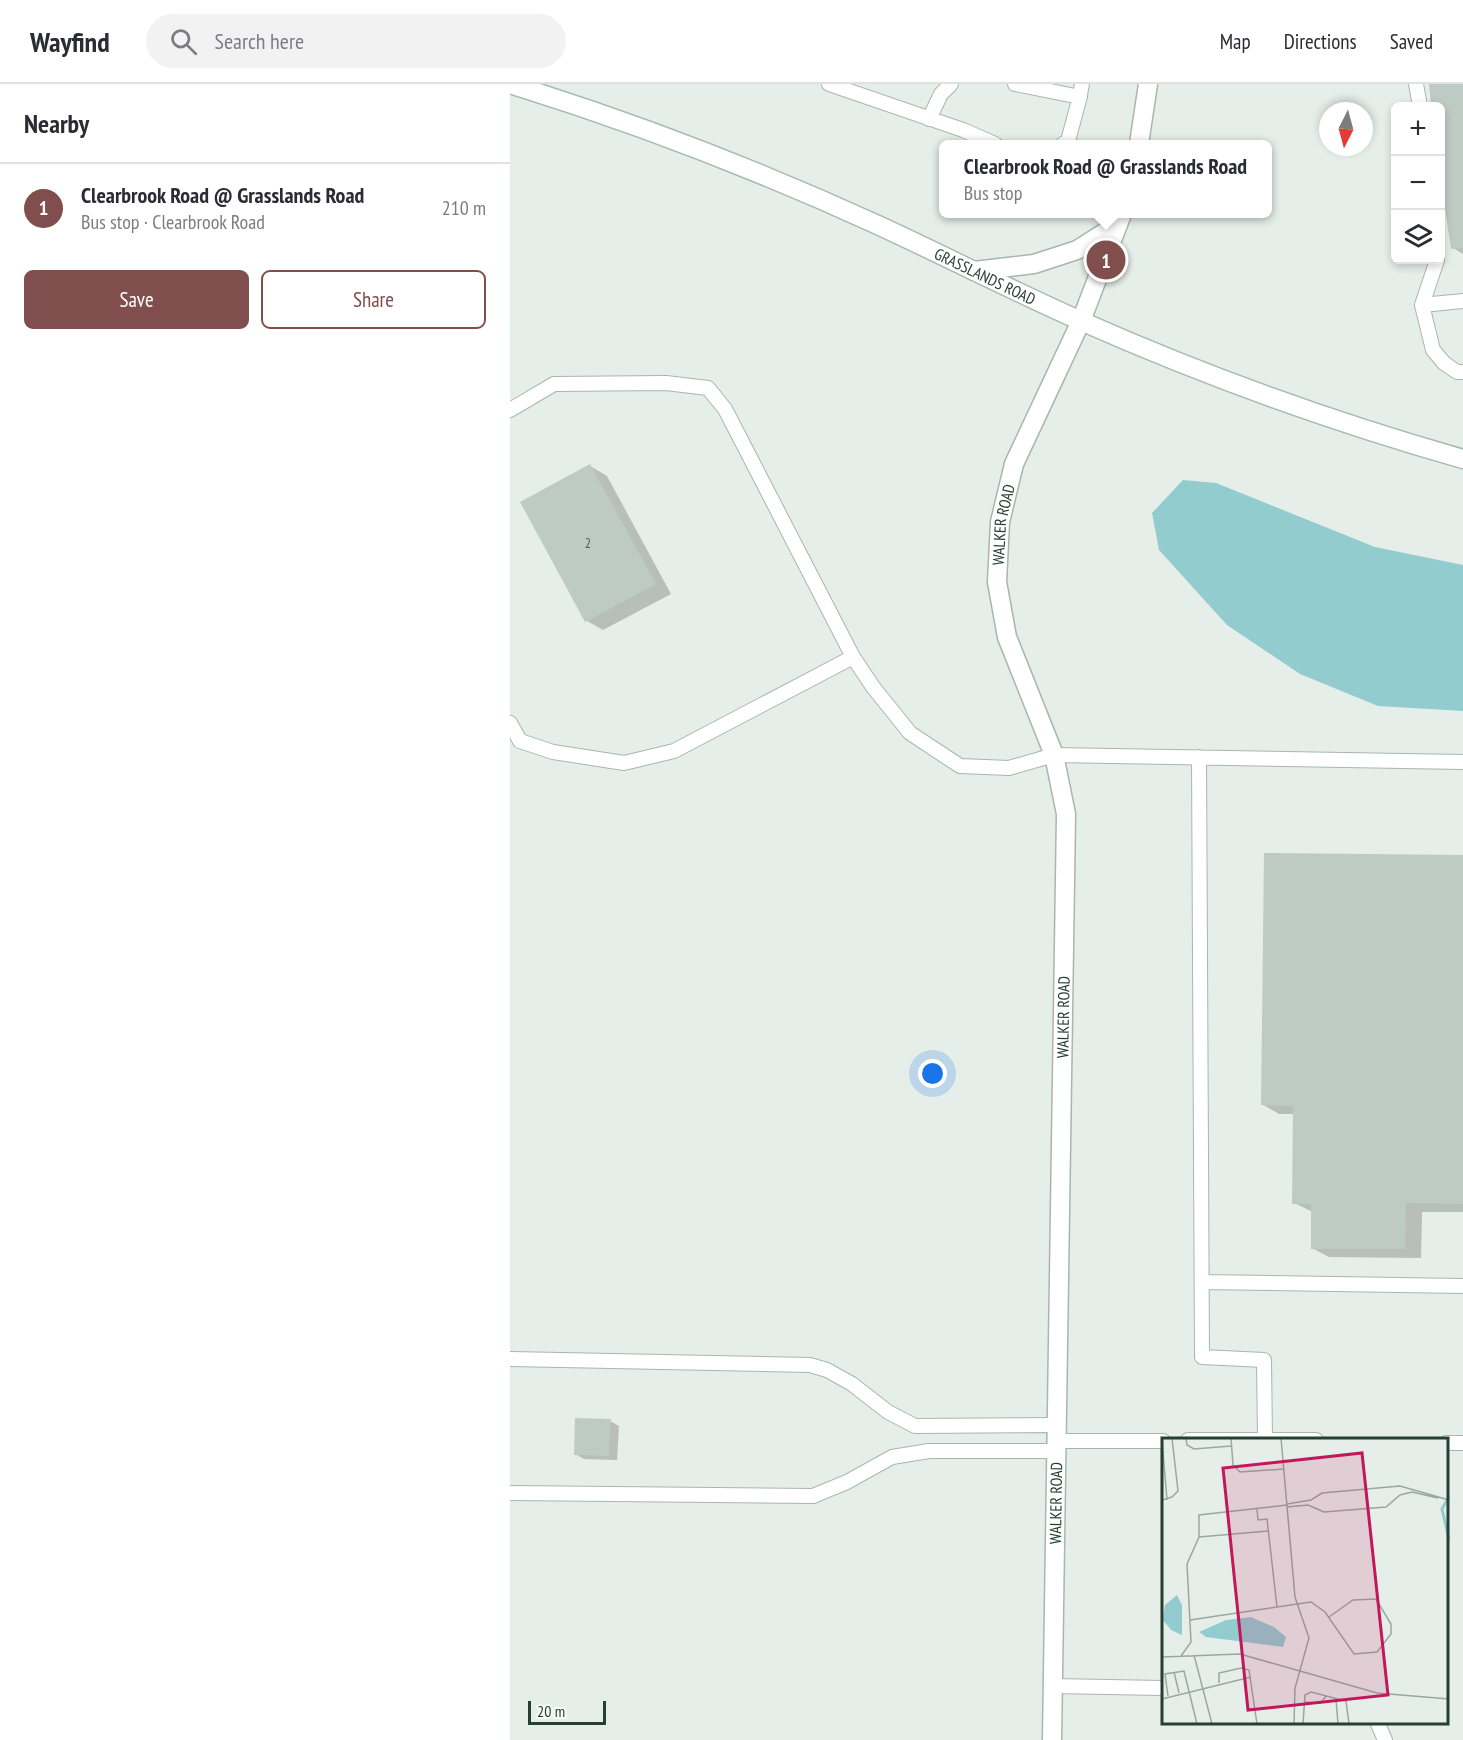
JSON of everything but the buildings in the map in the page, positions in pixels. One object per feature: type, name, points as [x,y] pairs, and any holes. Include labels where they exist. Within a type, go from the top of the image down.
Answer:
[{"type":"street","name":"GRASSLANDS ROAD","points":[[510,84],[582,106],[733,163],[879,226],[1081,321],[1216,377],[1383,436],[1463,459]]},
{"type":"street","points":[[1140,140],[1148,84]]},
{"type":"street","points":[[974,270],[1034,264],[1077,249],[1120,219]]},
{"type":"street","name":"WALKER ROAD","points":[[1052,1740],[1066,814],[1054,755],[1007,637],[997,582],[1000,522],[1014,464],[1081,321],[1120,219]]},
{"type":"lane","points":[[829,84],[863,90],[984,140]]},
{"type":"lane","points":[[929,119],[941,94],[951,84]]},
{"type":"lane","points":[[1015,84],[1081,90],[1068,140]]},
{"type":"lane","points":[[1416,84],[1419,102]]},
{"type":"lane","points":[[1436,264],[1422,305],[1433,350],[1444,363],[1457,372],[1463,372]]},
{"type":"lane","points":[[1422,305],[1463,301]]},
{"type":"lane","points":[[510,410],[554,384],[666,383],[708,388],[725,409],[853,657],[873,687],[910,733],[960,766],[1009,768],[1054,755],[1463,762]]},
{"type":"lane","points":[[510,723],[520,741],[553,752],[624,763],[674,751],[853,657]]},
{"type":"lane","points":[[1199,757],[1202,1357],[1264,1360],[1265,1438]]},
{"type":"lane","points":[[1202,1282],[1463,1286]]},
{"type":"lane","points":[[510,1359],[810,1365],[827,1370],[852,1384],[888,1412],[915,1426],[1056,1439],[1162,1441]]},
{"type":"lane","points":[[510,1493],[813,1496],[847,1482],[892,1457],[929,1451],[1056,1439]]},
{"type":"lane","points":[[1053,1686],[1162,1688]]},
{"type":"lane","points":[[1378,1725],[1385,1740]]},
{"type":"water","points":[[1183,480],[1216,483],[1375,547],[1463,565],[1463,711],[1378,706],[1300,674],[1227,625],[1159,550],[1152,513]]},
{"type":"place","name":"Clearbrook Road @ Grasslands Road","points":[[1106,260]]}]
